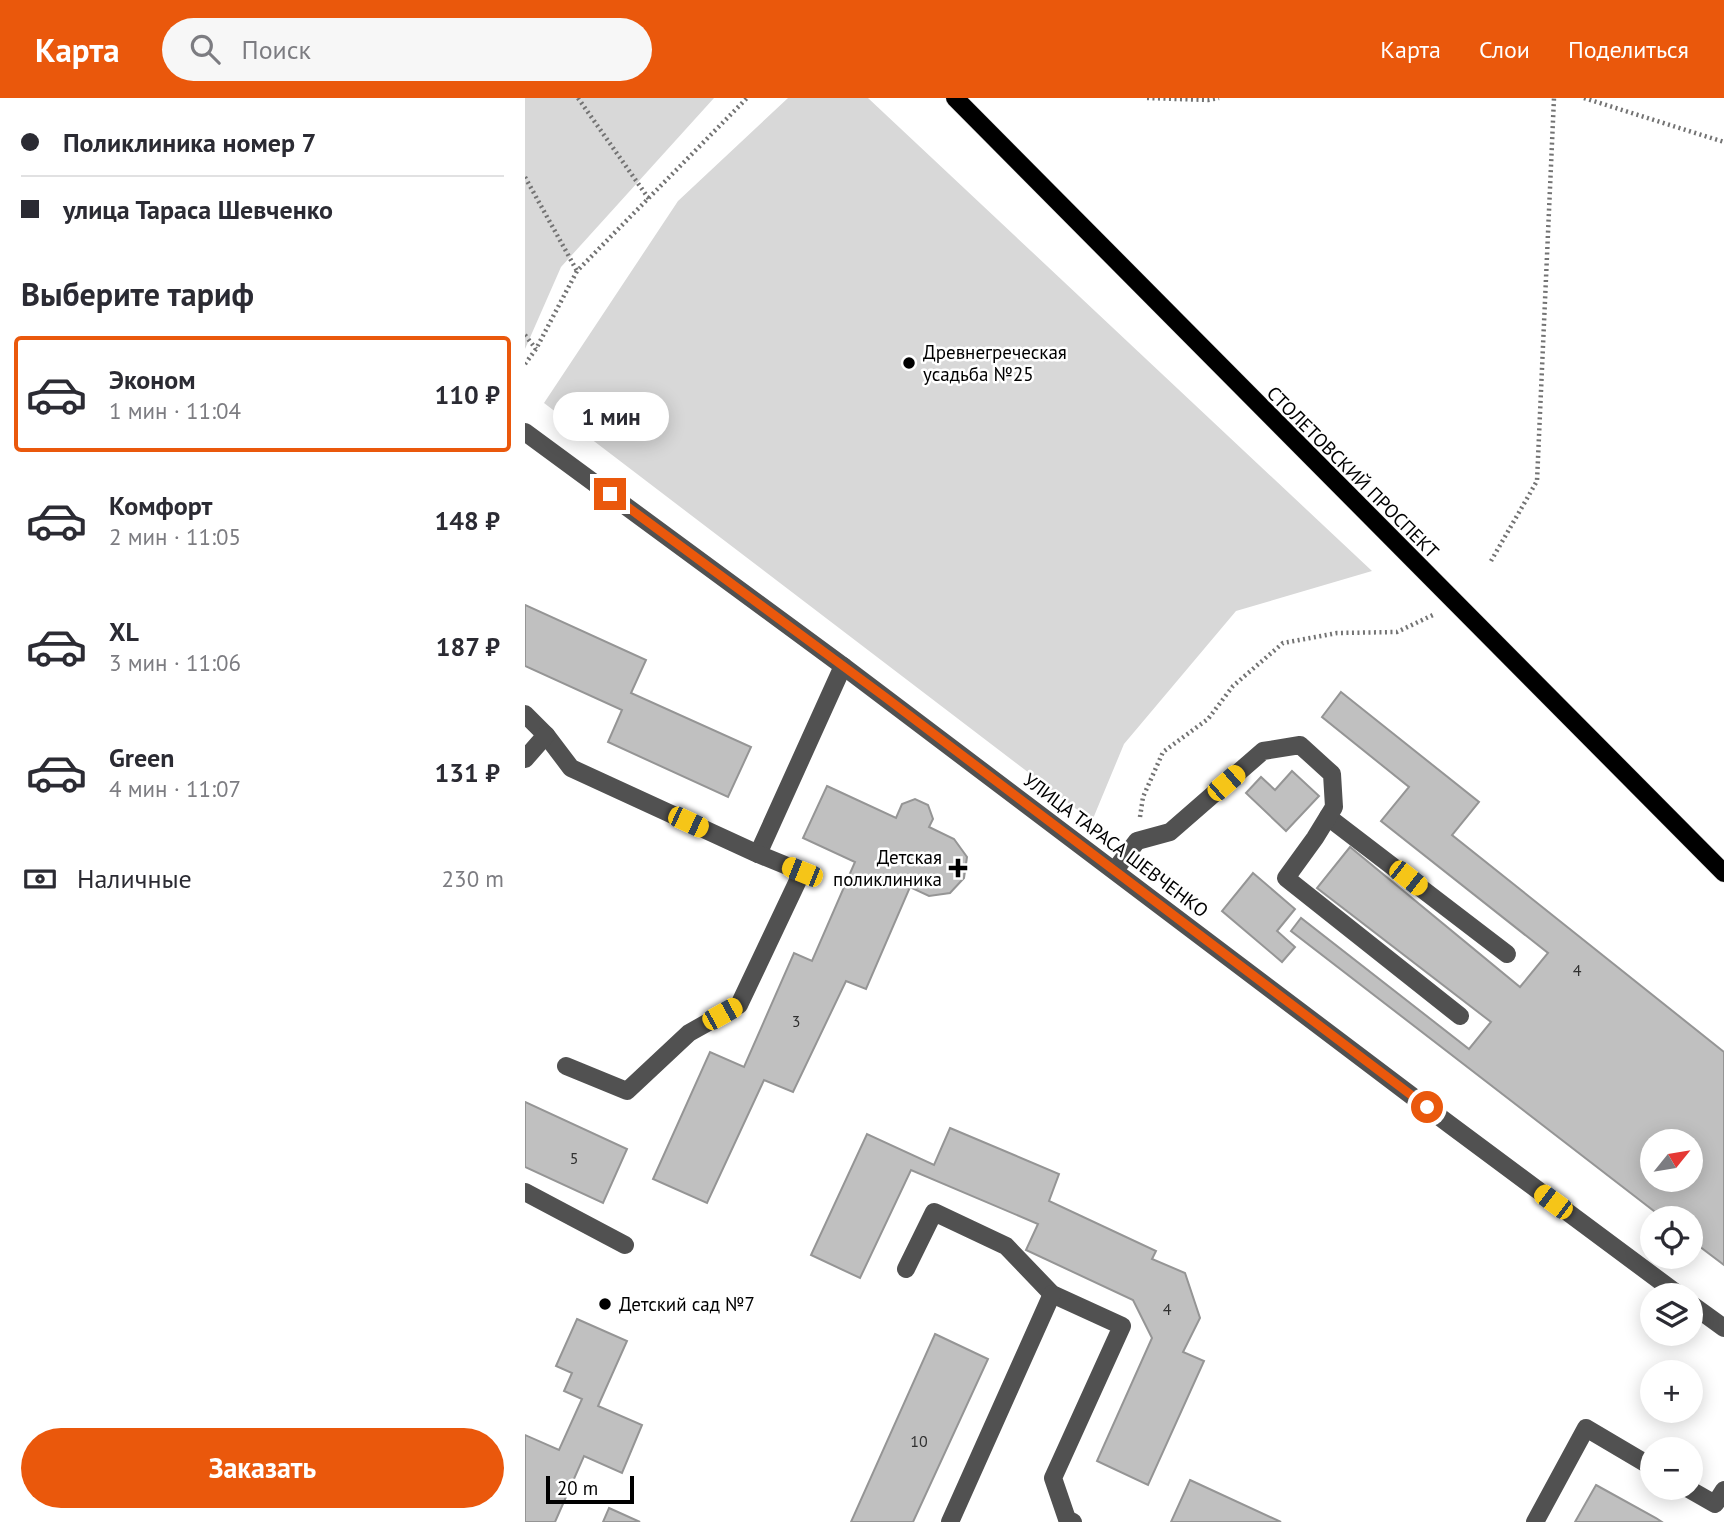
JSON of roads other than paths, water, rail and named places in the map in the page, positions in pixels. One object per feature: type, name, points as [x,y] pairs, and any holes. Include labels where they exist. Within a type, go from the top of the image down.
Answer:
[{"type":"main road","name":"СТОЛЕТОВСКИЙ ПРОСПЕКТ","points":[[955,98],[1455,605],[1724,873]]},
{"type":"street","name":"УЛИЦА ТАРАСА ШЕВЧЕНКО","points":[[525,432],[843,666],[1663,1283]]},
{"type":"street","points":[[758,854],[843,666]]},
{"type":"street","points":[[525,714],[546,735],[571,768],[802,872],[739,1005],[689,1033],[627,1091],[566,1066]]},
{"type":"street","points":[[525,759],[546,735]]},
{"type":"street","points":[[1115,870],[1137,841],[1170,832],[1263,751],[1300,745],[1332,774],[1334,807],[1286,878],[1460,1016]]},
{"type":"street","points":[[1328,817],[1507,954]]},
{"type":"street","points":[[525,1192],[625,1245]]},
{"type":"street","points":[[906,1269],[935,1212],[1006,1246],[1052,1294],[1122,1326],[1053,1479],[1067,1519],[1073,1522]]},
{"type":"street","points":[[950,1522],[1052,1294]]},
{"type":"street","points":[[1703,1313],[1724,1328]]},
{"type":"street","points":[[1535,1522],[1586,1428],[1640,1460]]},
{"type":"street","points":[[1703,1497],[1715,1504],[1724,1490]]},
{"type":"place","name":"Древнегреческая усадьба №25","points":[[909,363]]},
{"type":"place","name":"Детская поликлиника","points":[[958,868]]},
{"type":"place","name":"Детский сад №7","points":[[605,1304]]}]
